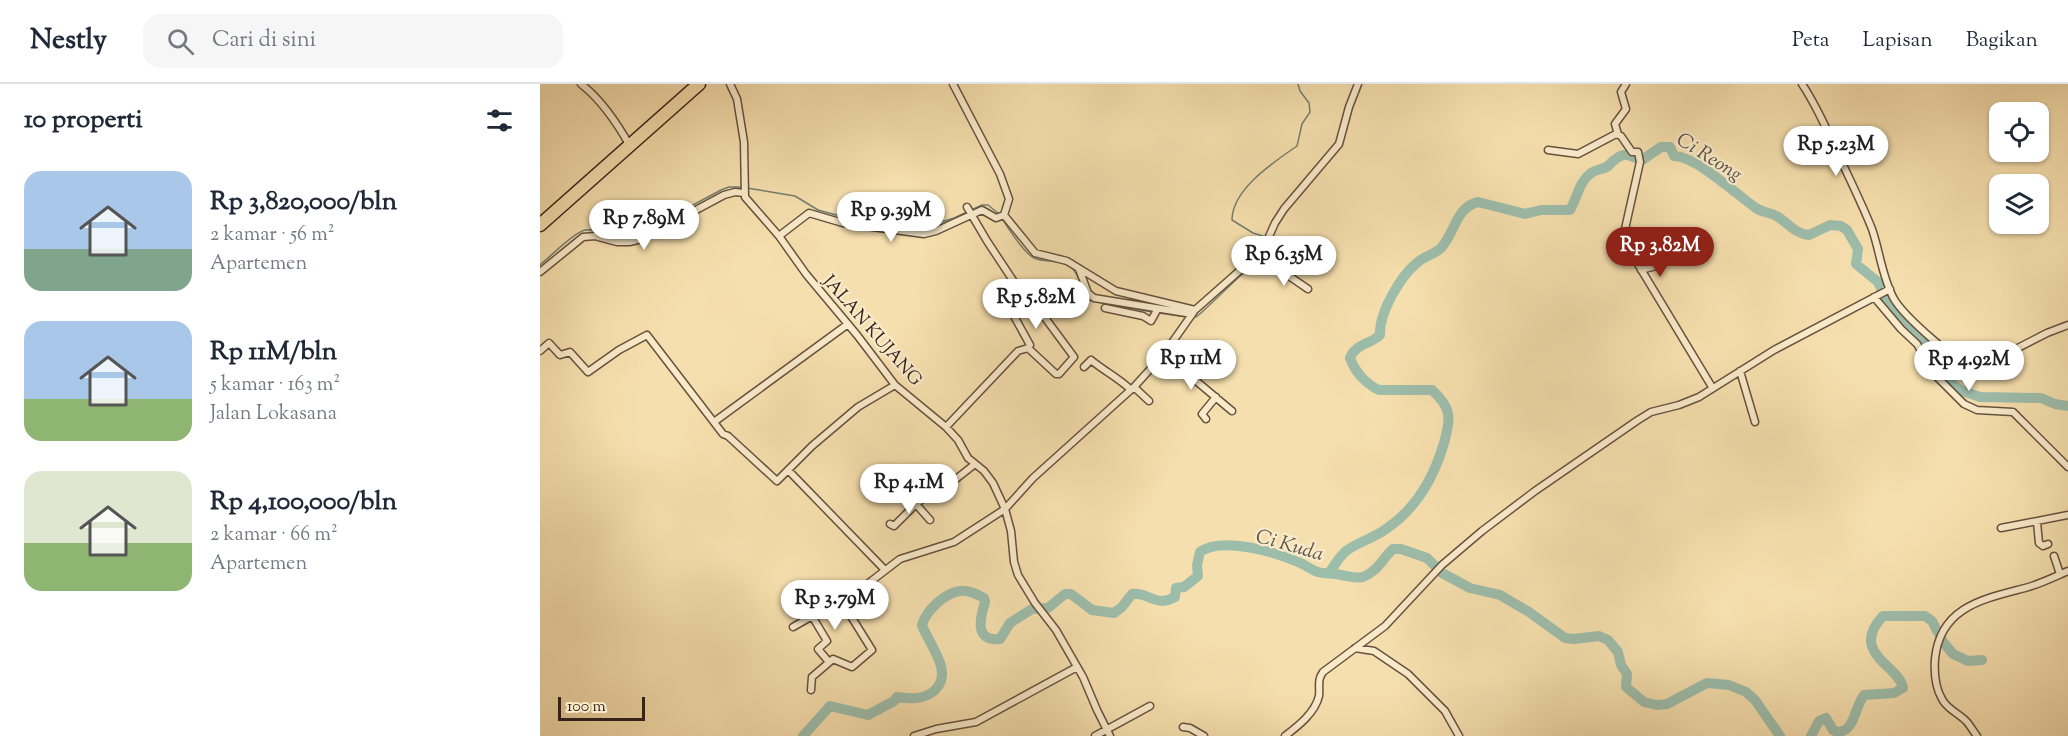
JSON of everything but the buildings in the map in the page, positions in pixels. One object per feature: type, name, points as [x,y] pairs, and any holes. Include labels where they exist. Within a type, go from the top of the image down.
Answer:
[{"type":"highway","points":[[540,225],[699,84]]},
{"type":"street","points":[[581,84],[594,94],[630,146]]},
{"type":"street","points":[[540,272],[583,237],[595,236],[617,242],[642,239],[724,195],[735,192],[744,193],[744,142],[737,99],[730,84]]},
{"type":"street","points":[[953,84],[1000,174],[1009,199],[1001,216]]},
{"type":"street","points":[[793,627],[823,610],[838,609],[885,570],[906,556],[954,542],[1005,509],[1033,478],[1132,388],[1164,354],[1192,314],[1262,258],[1268,237],[1284,208],[1339,144],[1358,84]]},
{"type":"street","points":[[1626,84],[1621,92],[1626,109],[1615,124],[1618,134],[1632,152],[1638,152],[1640,159],[1625,229],[1627,246],[1712,387]]},
{"type":"street","points":[[1802,84],[1822,117],[1872,230],[1887,290],[1902,310],[1921,329],[1974,369],[2068,325]]},
{"type":"street","points":[[1548,150],[1578,154],[1618,134]]},
{"type":"street","name":"JALAN KUJANG","points":[[744,193],[747,200],[779,236],[806,274],[895,385],[946,427],[958,440],[964,453],[984,471],[993,483],[1005,509],[1011,531],[1014,562],[1023,583],[1051,623],[1077,667],[1110,736]]},
{"type":"street","points":[[779,236],[808,213],[843,223],[924,234],[936,231],[970,212],[982,210],[1001,216],[1032,252],[1067,261],[1116,291],[1192,314]]},
{"type":"street","points":[[970,212],[1034,314],[1043,315],[1074,357],[1059,374],[1056,374],[1028,348]]},
{"type":"street","points":[[1262,258],[1308,289]]},
{"type":"street","points":[[1641,270],[1674,258]]},
{"type":"street","points":[[1079,269],[1090,296],[1151,321],[1156,312]]},
{"type":"street","points":[[1285,736],[1313,709],[1323,672],[1394,619],[1442,565],[1535,491],[1651,412],[1686,402],[1794,339],[1887,290]]},
{"type":"street","points":[[1020,293],[1010,300],[1009,307],[1029,341],[1028,348]]},
{"type":"street","points":[[1875,296],[1901,329],[1917,344],[1937,377],[1964,404],[1977,410],[2013,412],[2068,467]]},
{"type":"street","points":[[1109,305],[1156,312],[1192,314]]},
{"type":"street","points":[[714,422],[848,324]]},
{"type":"street","points":[[540,351],[549,343],[560,355],[570,352],[588,372],[619,350],[647,335],[723,434],[778,481],[812,446],[858,407],[895,385]]},
{"type":"street","points":[[946,427],[1018,351],[1028,348]]},
{"type":"street","points":[[1164,354],[1232,411]]},
{"type":"street","points":[[1084,367],[1091,360],[1149,401]]},
{"type":"street","points":[[1740,371],[1755,422]]},
{"type":"street","points":[[1206,419],[1202,414],[1216,397]]},
{"type":"street","points":[[890,524],[894,526],[916,504],[942,484],[953,481],[975,464]]},
{"type":"street","points":[[788,470],[885,570]]},
{"type":"street","points":[[907,494],[930,520]]},
{"type":"street","points":[[2001,528],[2068,515]]},
{"type":"street","points":[[2037,522],[2039,543],[2043,546],[2048,544]]},
{"type":"street","points":[[2054,556],[2060,574]]},
{"type":"street","points":[[1977,736],[1967,722],[1948,708],[1938,692],[1934,668],[1942,632],[1958,613],[1972,603],[1995,594],[2026,588],[2068,571]]},
{"type":"street","points":[[811,690],[812,677],[833,659],[852,667],[872,650],[844,605]]},
{"type":"street","points":[[812,616],[827,641],[818,650],[830,662]]},
{"type":"street","points":[[1355,648],[1374,651],[1408,674],[1443,708],[1459,736]]},
{"type":"street","points":[[914,736],[938,733],[976,722],[1077,667]]},
{"type":"street","points":[[1095,736],[1150,706]]},
{"type":"street","points":[[1183,727],[1190,728],[1204,736]]},
{"type":"waterway","points":[[1266,237],[1253,233],[1232,220],[1234,209],[1239,198],[1256,177],[1297,146],[1302,124],[1310,112],[1309,103],[1298,84]]},
{"type":"waterway","name":"Ci Reong","points":[[1329,573],[1346,551],[1386,529],[1415,502],[1435,468],[1446,434],[1448,414],[1443,402],[1432,390],[1379,390],[1362,377],[1350,358],[1359,347],[1380,335],[1387,306],[1404,276],[1418,262],[1441,248],[1460,215],[1471,205],[1478,202],[1525,214],[1541,210],[1570,210],[1587,177],[1624,155],[1642,160],[1661,147],[1670,147],[1674,156],[1693,162],[1705,169],[1756,208],[1775,215],[1800,233],[1809,235],[1830,225],[1841,226],[1847,230],[1858,249],[1856,264],[1878,282],[1892,310],[1907,327],[1921,336],[1932,351],[1939,371],[1960,390],[1980,397],[2041,398],[2068,406]]},
{"type":"waterway","points":[[540,265],[569,240],[585,230],[637,235],[721,190],[729,187],[743,187]]},
{"type":"waterway","points":[[747,188],[795,196],[818,210],[855,220],[922,228],[967,212]]},
{"type":"waterway","points":[[971,210],[988,205],[998,213]]},
{"type":"waterway","points":[[1001,217],[1025,251],[1034,258],[1063,263],[1071,267],[1089,300],[1152,312]]},
{"type":"waterway","points":[[1266,257],[1276,245],[1276,242],[1271,239]]},
{"type":"waterway","points":[[1192,317],[1196,317],[1240,276],[1262,261]]},
{"type":"waterway","points":[[1159,313],[1187,317]]},
{"type":"waterway","name":"Ci Kuda","points":[[803,736],[830,706],[868,715],[894,701],[897,697],[921,697],[934,691],[940,684],[941,667],[922,625],[932,609],[954,592],[963,591],[984,598],[981,628],[986,637],[1000,639],[1010,623],[1032,609],[1048,608],[1065,594],[1071,594],[1092,610],[1114,613],[1132,594],[1163,601],[1168,600],[1175,597],[1176,588],[1184,587],[1198,576],[1197,565],[1200,552],[1209,547],[1221,545],[1262,550],[1288,558],[1318,572],[1358,578],[1372,572],[1393,549],[1401,549],[1427,558],[1442,573],[1470,588],[1500,595],[1529,612],[1565,638],[1599,636],[1608,640],[1618,652],[1621,665],[1627,674],[1626,687],[1644,702],[1657,705],[1667,704],[1707,683],[1729,685],[1746,692],[1755,700],[1780,736]]},
{"type":"waterway","name":"Ci Kuda","points":[[1811,736],[1819,721],[1826,718],[1833,730],[1837,732],[1847,728],[1864,695],[1894,693],[1903,688],[1900,680],[1873,649],[1871,640],[1874,629],[1883,616],[1925,616],[1932,621],[1943,642],[1953,654],[1968,661],[1982,660]]}]
